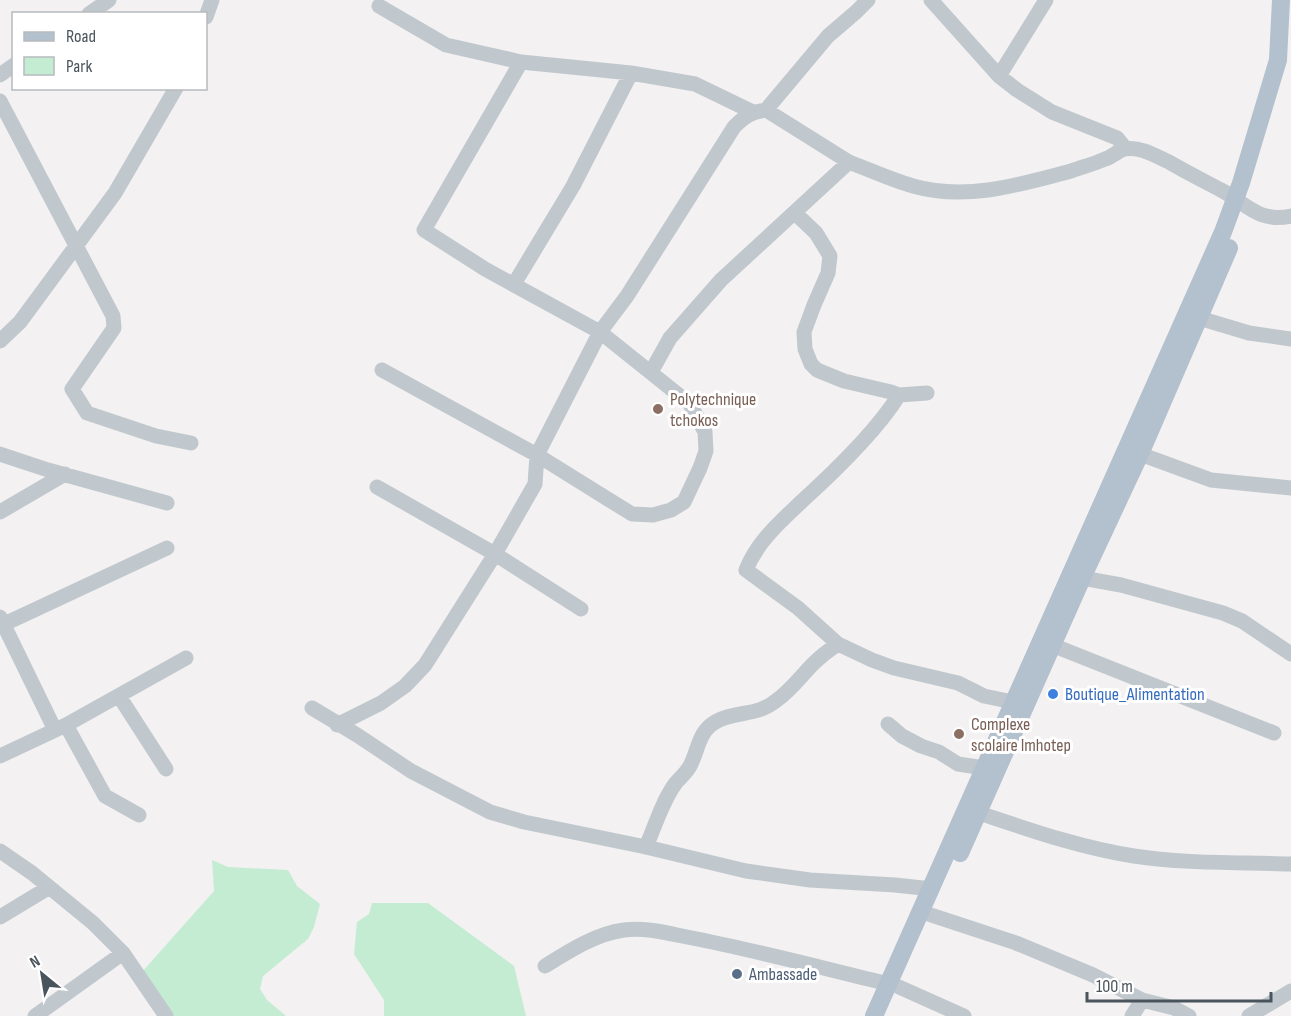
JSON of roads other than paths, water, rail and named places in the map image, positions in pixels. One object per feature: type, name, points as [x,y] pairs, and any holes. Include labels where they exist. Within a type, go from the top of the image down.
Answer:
[{"type":"main road","points":[[886,1016],[894,986],[932,889],[984,768],[1223,232],[1240,203],[1278,60],[1281,0]]},
{"type":"main road","points":[[874,1016],[894,986],[931,915],[979,813],[1199,318],[1290,62],[1291,52]]},
{"type":"street","points":[[92,12],[109,0]]},
{"type":"street","points":[[207,14],[212,0]]},
{"type":"street","points":[[337,725],[381,703],[405,686],[425,665],[495,554],[535,484],[537,455],[600,332],[627,296],[734,127],[743,118],[759,111],[828,36],[868,0]]},
{"type":"street","points":[[931,0],[999,76],[1052,112],[1117,138],[1125,148],[1153,154],[1271,218],[1291,216]]},
{"type":"street","points":[[999,76],[1046,0]]},
{"type":"street","points":[[379,6],[446,45],[521,62],[631,73],[694,84],[759,111],[849,162],[912,186],[962,192],[992,191],[1030,183],[1076,169],[1106,159],[1125,148]]},
{"type":"street","points":[[382,370],[537,455],[632,514],[653,514],[671,510],[684,502],[700,468],[706,451],[705,432],[690,404],[600,332],[485,269],[424,230],[521,62]]},
{"type":"street","points":[[514,284],[573,186],[631,73]]},
{"type":"street","points":[[0,342],[20,322],[40,292],[116,193],[175,90]]},
{"type":"street","points":[[0,101],[112,316],[114,328],[72,389],[87,413],[156,436],[191,443]]},
{"type":"street","points":[[651,372],[670,338],[699,304],[744,258],[849,162]]},
{"type":"street","points":[[795,213],[816,233],[830,256],[828,273],[804,332],[805,349],[810,364],[844,381],[899,395],[927,393]]},
{"type":"street","points":[[1199,318],[1249,333],[1291,339]]},
{"type":"street","points":[[899,395],[889,411],[858,445],[771,530],[751,557],[746,570],[798,608],[838,644],[894,668],[958,684],[984,696],[1013,702]]},
{"type":"street","points":[[0,454],[167,503]]},
{"type":"street","points":[[1140,454],[1211,480],[1291,488]]},
{"type":"street","points":[[0,512],[65,474]]},
{"type":"street","points":[[377,487],[495,554],[581,609]]},
{"type":"street","points":[[139,815],[105,796],[61,727],[1,623],[166,548]]},
{"type":"street","points":[[1082,578],[1120,585],[1223,613],[1242,621],[1290,650]]},
{"type":"street","points":[[646,847],[675,783],[689,769],[699,738],[704,731],[716,721],[766,708],[838,644]]},
{"type":"street","points":[[1052,645],[1274,733]]},
{"type":"street","points":[[0,756],[61,727],[186,658]]},
{"type":"street","points":[[119,696],[166,769]]},
{"type":"street","points":[[312,708],[411,771],[490,812],[524,822],[646,847],[746,872],[932,889]]},
{"type":"street","points":[[888,724],[902,736],[939,752],[958,764],[984,768]]},
{"type":"street","points":[[979,813],[1070,842],[1135,856],[1209,862],[1291,864]]},
{"type":"street","points":[[0,851],[32,873],[93,923],[123,953],[166,1016]]},
{"type":"street","points":[[0,916],[48,888]]},
{"type":"street","points":[[931,915],[1016,943],[1093,975],[1142,1000],[1174,1008],[1189,1016]]},
{"type":"street","points":[[545,966],[591,940],[612,932],[627,929],[657,932],[712,942],[894,986],[964,1016]]},
{"type":"street","points":[[35,1016],[123,953]]},
{"type":"street","points":[[1249,1016],[1291,991]]},
{"type":"street","points":[[1132,1016],[1142,1000]]},
{"type":"place","name":"Polytechnique tchokos","points":[[658,409]]},
{"type":"place","name":"Boutique_Alimentation","points":[[1053,694]]},
{"type":"place","name":"Complexe scolaire Imhotep","points":[[959,734]]},
{"type":"place","name":"Ambassade","points":[[737,974]]}]
